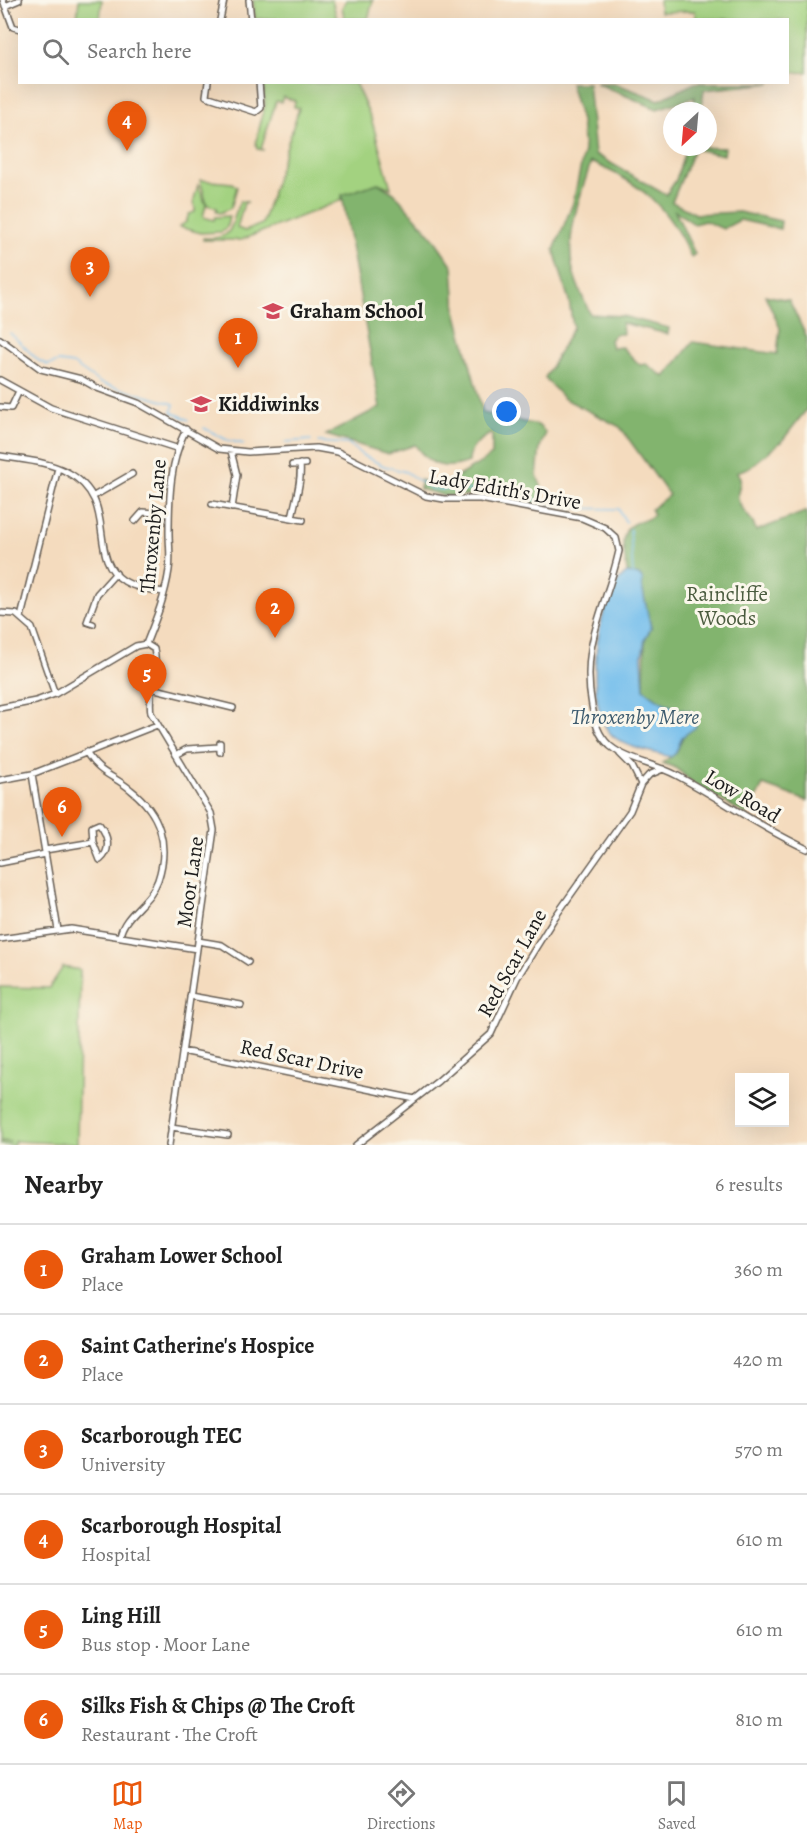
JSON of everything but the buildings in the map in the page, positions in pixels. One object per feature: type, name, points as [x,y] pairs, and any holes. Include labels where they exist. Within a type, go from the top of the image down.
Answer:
[{"type":"street","points":[[18,28],[13,27],[4,3],[19,0]]},
{"type":"street","points":[[220,18],[224,0]]},
{"type":"street","points":[[249,0],[251,18]]},
{"type":"street","points":[[208,84],[206,96],[256,112],[261,108],[259,84]]},
{"type":"street","name":"Lady Edith's Drive","points":[[0,339],[41,369],[81,379],[97,388],[138,403],[219,449],[231,451],[316,448],[332,450],[349,456],[426,496],[496,501],[582,518],[605,528],[616,537],[619,551],[590,644],[587,675],[594,724],[606,741],[617,751],[663,770]]},
{"type":"street","points":[[0,380],[51,408],[176,448]]},
{"type":"street","points":[[0,407],[11,408],[19,391]]},
{"type":"street","name":"Throxenby Lane","points":[[146,644],[160,612],[169,567],[170,514],[176,448],[186,429]]},
{"type":"street","points":[[231,451],[237,475],[232,508]]},
{"type":"street","points":[[0,466],[1,457],[58,468],[75,477],[94,496],[99,508],[107,562],[116,573],[132,585],[164,592]]},
{"type":"street","points":[[292,465],[302,464],[292,518]]},
{"type":"street","points":[[21,617],[58,468]]},
{"type":"street","points":[[94,496],[132,474]]},
{"type":"street","points":[[212,504],[303,520]]},
{"type":"street","points":[[135,521],[143,512],[170,514]]},
{"type":"street","points":[[93,624],[87,621],[97,594],[116,573]]},
{"type":"street","points":[[0,613],[21,617],[32,628],[55,694]]},
{"type":"street","points":[[0,708],[36,701],[55,694],[136,645],[146,644]]},
{"type":"street","name":"Moor Lane","points":[[146,644],[154,649],[155,656],[150,704],[157,725],[214,820],[208,885],[169,1145]]},
{"type":"street","points":[[151,688],[234,708]]},
{"type":"street","points":[[0,780],[32,774],[157,725]]},
{"type":"street","points":[[176,755],[188,749],[220,747]]},
{"type":"street","points":[[617,751],[632,766],[641,784],[649,775],[663,770]]},
{"type":"street","points":[[86,752],[102,773],[117,780],[139,797],[162,832],[163,857],[156,885],[148,900],[122,927],[120,936]]},
{"type":"street","name":"Low Road","points":[[663,770],[775,834],[807,849]]},
{"type":"street","points":[[32,774],[58,930]]},
{"type":"street","name":"Red Scar Lane","points":[[356,1145],[415,1099],[491,1034],[528,959],[580,878],[630,811],[641,784]]},
{"type":"street","points":[[99,825],[108,841],[106,853],[100,860],[93,842],[92,826],[99,825]]},
{"type":"street","points":[[0,863],[93,842]]},
{"type":"street","points":[[0,939],[58,930],[120,936],[197,949]]},
{"type":"street","points":[[198,941],[222,945],[248,962]]},
{"type":"street","points":[[190,996],[241,1005]]},
{"type":"street","name":"Red Scar Drive","points":[[182,1051],[415,1099]]},
{"type":"street","points":[[171,1127],[228,1135]]},
{"type":"green space","points":[[79,0],[102,0],[100,18],[77,18]]},
{"type":"green space","points":[[253,0],[332,0],[337,18],[255,18]]},
{"type":"green space","points":[[346,0],[373,0],[368,18],[345,18],[342,8]]},
{"type":"green space","points":[[659,0],[807,0],[807,72],[789,73],[789,18],[696,18],[695,11],[660,12]]},
{"type":"green space","points":[[263,84],[355,84],[371,118],[391,188],[378,183],[342,195],[342,200],[241,240],[203,240],[203,238],[222,236],[231,229],[240,201],[248,202],[244,203],[237,228],[245,231],[262,224],[299,108],[294,107],[295,101],[283,97],[281,102],[276,101],[261,149],[264,150],[257,149],[256,142],[265,105]]},
{"type":"green space","name":"Raincliffe Woods","points":[[570,84],[588,84],[595,154],[666,195],[676,180],[683,156],[691,156],[672,202],[696,214],[739,212],[781,221],[780,229],[740,220],[723,229],[705,221],[694,224],[675,211],[695,254],[691,257],[672,223],[651,198],[625,179],[591,162],[576,213],[571,253],[575,279],[590,314],[622,316],[669,328],[668,334],[622,323],[623,334],[615,334],[610,340],[612,348],[622,347],[640,365],[646,364],[665,377],[693,342],[777,354],[780,328],[765,295],[789,300],[807,338],[807,409],[782,441],[750,467],[737,472],[740,479],[738,499],[756,531],[807,511],[807,801],[763,785],[747,815],[695,785],[676,768],[662,763],[676,753],[693,712],[667,704],[644,689],[645,639],[651,628],[639,575],[627,573],[623,540],[628,528],[654,515],[651,509],[669,495],[620,427],[563,398],[545,378],[573,327],[569,301],[554,250],[573,203],[584,151],[581,121]]},
{"type":"green space","points":[[598,84],[617,84],[659,100],[693,84],[761,84],[704,90],[702,102],[694,102],[695,97],[679,102],[663,102],[663,107],[657,109]]},
{"type":"green space","points":[[717,148],[725,148],[724,155],[717,154]]},
{"type":"green space","points":[[200,180],[232,183],[237,187],[231,208],[220,213],[216,212],[217,208],[207,205]]},
{"type":"green space","points":[[378,183],[394,193],[432,236],[453,266],[456,311],[483,413],[538,425],[546,433],[540,447],[537,476],[542,488],[540,506],[508,503],[487,495],[445,496],[420,489],[420,480],[434,483],[446,482],[492,455],[492,433],[476,445],[469,457],[469,462],[452,466],[432,462],[415,445],[388,454],[326,435],[380,407],[342,195]]},
{"type":"green space","points":[[198,185],[206,205],[203,217],[214,220],[215,217],[229,216],[227,227],[221,232],[201,233],[179,227],[186,222],[189,214],[195,212],[194,199]]},
{"type":"green space","points":[[63,967],[80,970],[77,1144],[14,1141],[14,1145],[0,1145],[0,1142],[11,1142],[0,1141],[0,987],[49,988]]},
{"type":"water","name":"Throxenby Mere","points":[[627,573],[639,575],[643,580],[642,587],[651,628],[645,639],[642,656],[644,689],[667,704],[693,712],[696,727],[682,737],[676,753],[671,757],[634,747],[614,737],[604,723],[598,703],[595,679],[600,627],[616,585]]},
{"type":"waterway","points":[[10,333],[39,361],[48,365],[59,362],[73,364],[100,383],[174,404],[172,412],[189,420]]},
{"type":"waterway","points":[[204,428],[227,440],[244,444]]},
{"type":"waterway","points":[[285,442],[311,440]]},
{"type":"waterway","points":[[318,442],[349,444],[362,455],[384,466],[406,472],[431,489],[491,491],[517,499],[538,500],[546,505],[565,508],[618,509],[626,522]]},
{"type":"waterway","points":[[630,529],[633,574]]},
{"type":"place","name":"Scarborough Hospital","points":[[127,151]]},
{"type":"place","name":"Scarborough TEC","points":[[90,297]]},
{"type":"place","name":"Graham School","points":[[273,311]]},
{"type":"place","name":"Graham Lower School","points":[[238,368]]},
{"type":"place","name":"Kiddiwinks","points":[[201,404]]},
{"type":"place","name":"Saint Catherine's Hospice","points":[[275,638]]},
{"type":"place","name":"Ling Hill","points":[[147,704]]},
{"type":"place","name":"Silks Fish & Chips @ The Croft","points":[[62,837]]}]
